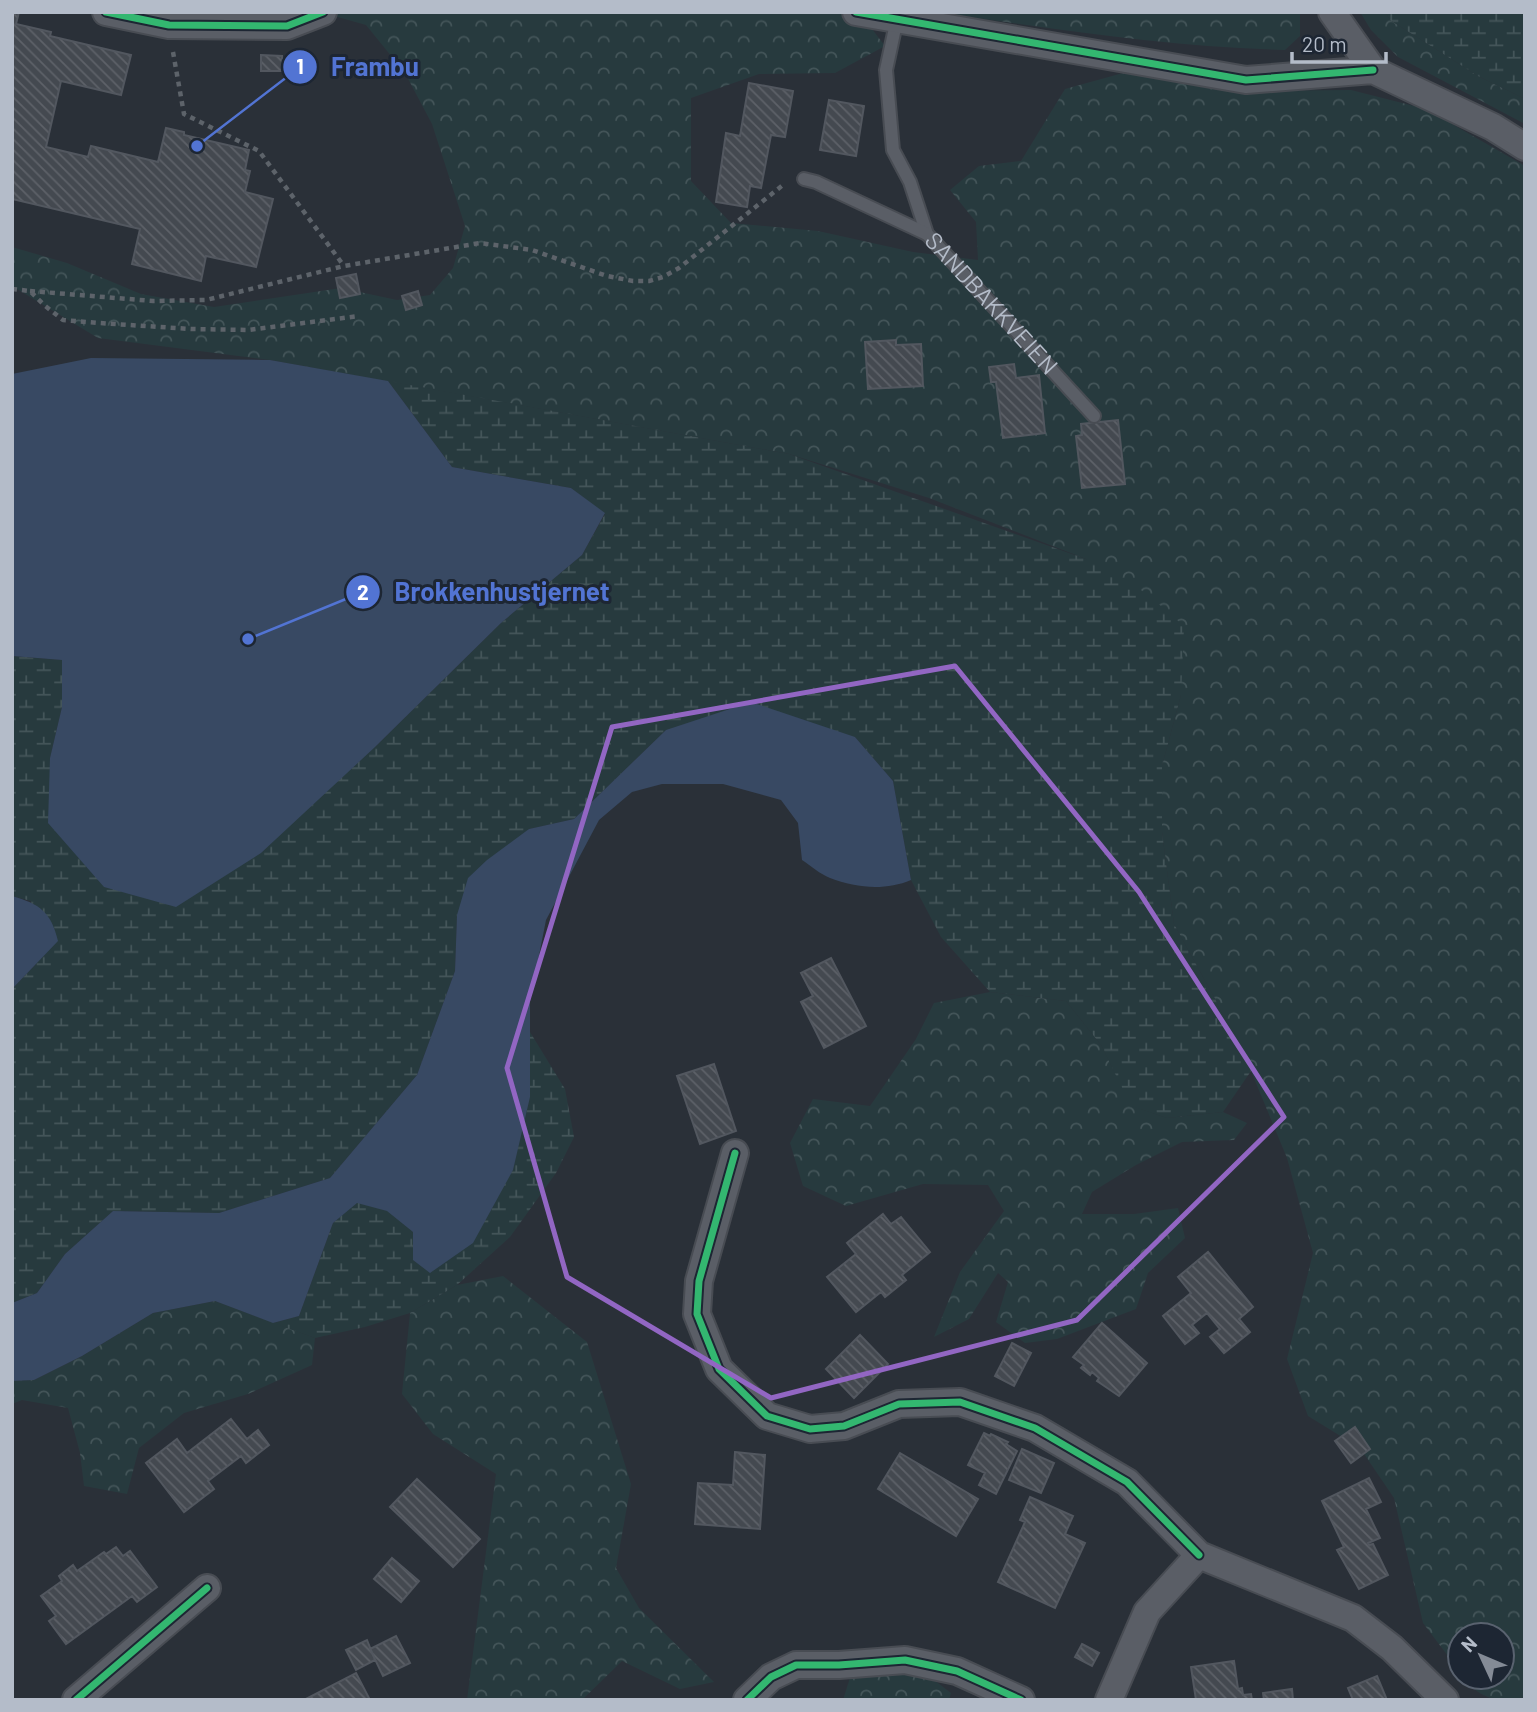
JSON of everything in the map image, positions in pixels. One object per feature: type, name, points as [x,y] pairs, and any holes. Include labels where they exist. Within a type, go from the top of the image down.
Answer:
[{"type":"street","points":[[106,12],[169,25],[287,26],[323,12]]},
{"type":"street","points":[[856,12],[1246,80],[1373,71],[1493,127],[1525,147]]},
{"type":"street","points":[[1332,12],[1373,71]]},
{"type":"street","points":[[735,1153],[699,1281],[697,1314],[719,1369],[767,1416],[810,1429],[844,1426],[899,1404],[960,1402],[1035,1428],[1127,1482],[1199,1555],[1353,1618],[1392,1648],[1445,1700]]},
{"type":"street","points":[[1109,1700],[1146,1612],[1199,1555]]},
{"type":"street","points":[[76,1700],[207,1588]]},
{"type":"street","points":[[747,1700],[771,1677],[796,1665],[905,1660],[957,1671],[1021,1700]]},
{"type":"lane","name":"SANDBAKKVEIEN","points":[[897,19],[886,71],[893,150],[910,182],[926,234],[1094,416]]},
{"type":"lane","points":[[804,179],[816,182],[926,234]]},
{"type":"path","points":[[169,25],[184,114],[259,151],[344,266]]},
{"type":"path","points":[[12,289],[153,301],[206,300],[344,266],[448,247],[491,243],[532,250],[607,276],[649,281],[679,268],[780,187],[796,179],[804,179]]},
{"type":"path","points":[[30,291],[63,320],[112,324],[248,330],[359,316]]},
{"type":"highlighted area","points":[[955,666],[1139,892],[1284,1117],[1077,1320],[771,1398],[567,1277],[507,1068],[612,727]]},
{"type":"green space","points":[[320,12],[859,12],[885,46],[835,73],[759,74],[691,98],[691,181],[731,223],[818,231],[913,252],[978,260],[976,222],[950,190],[979,166],[1021,161],[1065,89],[1123,73],[1233,91],[1351,90],[1426,109],[1525,166],[1525,1700],[1491,1698],[1477,1691],[1516,1691],[1516,1621],[1446,1621],[1446,1653],[1423,1623],[1394,1498],[1360,1448],[1308,1416],[1287,1359],[1313,1253],[1287,1158],[1251,1071],[1174,924],[1162,832],[1162,766],[1181,695],[1086,559],[929,498],[789,454],[270,360],[98,338],[12,286],[12,247],[67,263],[141,294],[214,307],[341,288],[397,300],[430,295],[453,268],[465,226],[432,124],[405,73],[366,25]]},
{"type":"green space","points":[[937,12],[1300,12],[1300,36],[1285,50],[1241,48],[1111,36]]},
{"type":"green space","points":[[1360,12],[1385,12],[1390,20],[1478,76],[1525,99],[1525,124],[1398,57],[1371,30]]},
{"type":"green space","points":[[1385,12],[1525,12],[1525,99],[1478,76],[1390,20]]},
{"type":"green space","points":[[388,381],[789,454],[1086,559],[1146,593],[1184,626],[1181,695],[1162,766],[1162,832],[1174,924],[1251,1071],[1223,1112],[1167,1118],[1131,1106],[1101,1045],[1066,1001],[990,992],[941,937],[911,880],[893,781],[855,737],[666,730],[574,819],[529,829],[457,915],[455,971],[417,1075],[330,1178],[219,1213],[113,1211],[65,1254],[37,1293],[12,1303],[12,989],[36,964],[31,901],[12,896],[12,656],[62,660],[62,707],[50,758],[375,747],[501,623],[582,555],[605,514],[571,488],[452,467]]},
{"type":"green space","points":[[990,992],[1066,1001],[1101,1045],[1132,1106],[1167,1118],[1223,1112],[1247,1123],[1234,1140],[1182,1142],[1136,1165],[1092,1192],[1082,1214],[1134,1214],[1178,1208],[1185,1238],[1148,1273],[1136,1309],[1057,1339],[1025,1343],[996,1322],[1008,1282],[998,1273],[969,1319],[934,1337],[960,1272],[1004,1211],[988,1185],[923,1184],[846,1206],[803,1186],[790,1143],[813,1099],[870,1106],[916,1039],[934,1003]]},
{"type":"green space","points":[[530,1032],[565,1089],[574,1137],[556,1173],[510,1237],[457,1285],[410,1313],[315,1338],[273,1323],[299,1316],[333,1223],[357,1202],[388,1211],[413,1232],[413,1260],[530,1097]]},
{"type":"green space","points":[[503,1276],[587,1342],[631,1484],[616,1568],[639,1608],[714,1682],[680,1689],[622,1661],[582,1700],[467,1700],[496,1474],[433,1434],[402,1394],[410,1313],[457,1285]]},
{"type":"green space","points":[[215,1301],[315,1338],[312,1365],[248,1394],[184,1413],[139,1448],[127,1494],[84,1486],[80,1453],[68,1408],[22,1400],[12,1404],[12,1381],[34,1380],[82,1356],[153,1313]]},
{"type":"green space","points":[[858,1652],[900,1654],[951,1693],[949,1700],[843,1700]]},
{"type":"water","points":[[91,358],[270,360],[388,381],[452,467],[571,488],[605,513],[582,555],[501,623],[375,747],[261,853],[176,907],[104,887],[48,823],[50,758],[62,707],[62,660],[12,656],[12,374]]},
{"type":"water","points":[[751,702],[855,737],[893,781],[911,880],[891,886],[870,887],[850,884],[823,874],[802,860],[798,823],[781,800],[723,784],[662,784],[632,792],[599,820],[546,920],[530,1001],[530,1097],[513,1170],[473,1243],[430,1273],[413,1260],[413,1232],[387,1211],[357,1203],[333,1223],[299,1316],[273,1323],[215,1301],[153,1313],[82,1356],[34,1380],[12,1381],[12,1303],[37,1293],[65,1254],[113,1211],[219,1213],[330,1178],[417,1075],[455,971],[457,915],[468,878],[487,860],[529,829],[574,819],[666,730]]},
{"type":"water","points":[[12,896],[30,902],[43,911],[52,923],[58,941],[12,989]]},
{"type":"building","points":[[12,12],[19,12],[16,24],[51,32],[50,36],[131,55],[121,95],[61,81],[46,147],[88,157],[91,146],[158,162],[166,128],[184,132],[184,135],[249,150],[245,170],[250,171],[245,192],[273,199],[256,267],[206,256],[201,281],[132,264],[140,229],[12,199]]},
{"type":"building","points":[[261,55],[282,56],[282,71],[261,71]]},
{"type":"building","points":[[749,83],[793,91],[785,137],[771,135],[761,188],[750,186],[747,207],[716,202],[726,133],[740,136]]},
{"type":"building","points":[[829,100],[864,106],[856,156],[820,150]]},
{"type":"building","points":[[356,274],[360,294],[340,298],[336,278]]},
{"type":"building","points":[[418,291],[422,305],[406,310],[402,296]]},
{"type":"building","points":[[896,340],[896,345],[921,344],[923,386],[868,389],[865,342]]},
{"type":"building","points":[[1014,364],[1016,378],[1039,375],[1045,433],[1003,438],[996,382],[991,382],[989,367]]},
{"type":"building","points":[[1118,420],[1125,484],[1082,488],[1076,436],[1082,435],[1081,424]]},
{"type":"building","points":[[831,958],[866,1026],[824,1048],[801,1002],[813,996],[801,973]]},
{"type":"building","points":[[714,1064],[736,1131],[700,1144],[677,1076]]},
{"type":"building","points":[[883,1214],[891,1224],[901,1217],[930,1252],[902,1275],[906,1280],[885,1297],[881,1292],[856,1312],[827,1277],[856,1254],[847,1243]]},
{"type":"building","points":[[1208,1252],[1253,1307],[1239,1319],[1250,1332],[1224,1353],[1210,1337],[1220,1329],[1207,1313],[1192,1325],[1199,1333],[1185,1344],[1163,1316],[1191,1293],[1178,1277]]},
{"type":"building","points":[[1102,1323],[1147,1363],[1119,1396],[1097,1381],[1099,1378],[1092,1372],[1090,1375],[1081,1368],[1084,1365],[1073,1357]]},
{"type":"building","points":[[860,1335],[888,1364],[854,1398],[826,1369]]},
{"type":"building","points":[[1012,1343],[1031,1353],[1014,1386],[995,1376]]},
{"type":"building","points":[[231,1419],[247,1439],[258,1430],[269,1445],[246,1463],[241,1456],[208,1481],[214,1489],[184,1512],[146,1463],[177,1439],[187,1453]]},
{"type":"building","points":[[1355,1427],[1370,1449],[1351,1463],[1335,1441]]},
{"type":"building","points":[[984,1433],[1008,1442],[1006,1444],[1017,1451],[996,1494],[979,1485],[985,1473],[968,1465]]},
{"type":"building","points":[[1022,1449],[1054,1463],[1041,1493],[1009,1480]]},
{"type":"building","points":[[735,1452],[765,1455],[760,1529],[695,1524],[698,1483],[733,1485]]},
{"type":"building","points":[[900,1453],[978,1499],[956,1536],[878,1489]]},
{"type":"building","points":[[1369,1478],[1381,1502],[1366,1509],[1380,1538],[1368,1543],[1373,1544],[1388,1575],[1359,1589],[1337,1550],[1344,1547],[1322,1501]]},
{"type":"building","points":[[417,1479],[480,1539],[453,1567],[390,1507]]},
{"type":"building","points":[[1030,1497],[1073,1516],[1065,1534],[1085,1543],[1055,1608],[998,1582],[1025,1522],[1020,1520]]},
{"type":"building","points":[[116,1547],[123,1556],[130,1551],[157,1587],[137,1602],[132,1596],[66,1644],[49,1621],[56,1616],[41,1596],[62,1581],[59,1576],[73,1565],[77,1571]]},
{"type":"building","points":[[392,1558],[419,1581],[401,1602],[374,1579]]},
{"type":"building","points":[[396,1636],[410,1663],[383,1676],[370,1649]]},
{"type":"building","points":[[367,1640],[375,1660],[356,1670],[346,1650]]},
{"type":"building","points":[[1082,1644],[1099,1653],[1092,1666],[1075,1657]]},
{"type":"building","points":[[1234,1661],[1238,1689],[1242,1688],[1243,1695],[1251,1694],[1252,1700],[1196,1700],[1191,1667]]},
{"type":"building","points":[[356,1673],[370,1700],[304,1700]]},
{"type":"building","points":[[1377,1676],[1387,1700],[1353,1700],[1348,1688]]},
{"type":"building","points":[[1292,1689],[1293,1700],[1264,1700],[1263,1693]]},
{"type":"cycle path","points":[[106,12],[169,25],[287,26],[323,12]]},
{"type":"cycle path","points":[[856,12],[1246,80],[1373,70]]},
{"type":"cycle path","points":[[735,1153],[699,1281],[697,1314],[719,1369],[767,1416],[810,1429],[844,1426],[899,1404],[960,1402],[1035,1428],[1127,1482],[1199,1555]]},
{"type":"cycle path","points":[[76,1700],[207,1588]]},
{"type":"cycle path","points":[[747,1700],[771,1677],[796,1665],[905,1660],[957,1671],[1021,1700]]},
{"type":"place","name":"Frambu","points":[[197,146]]},
{"type":"place","name":"Brokkenhustjernet","points":[[248,639]]}]
